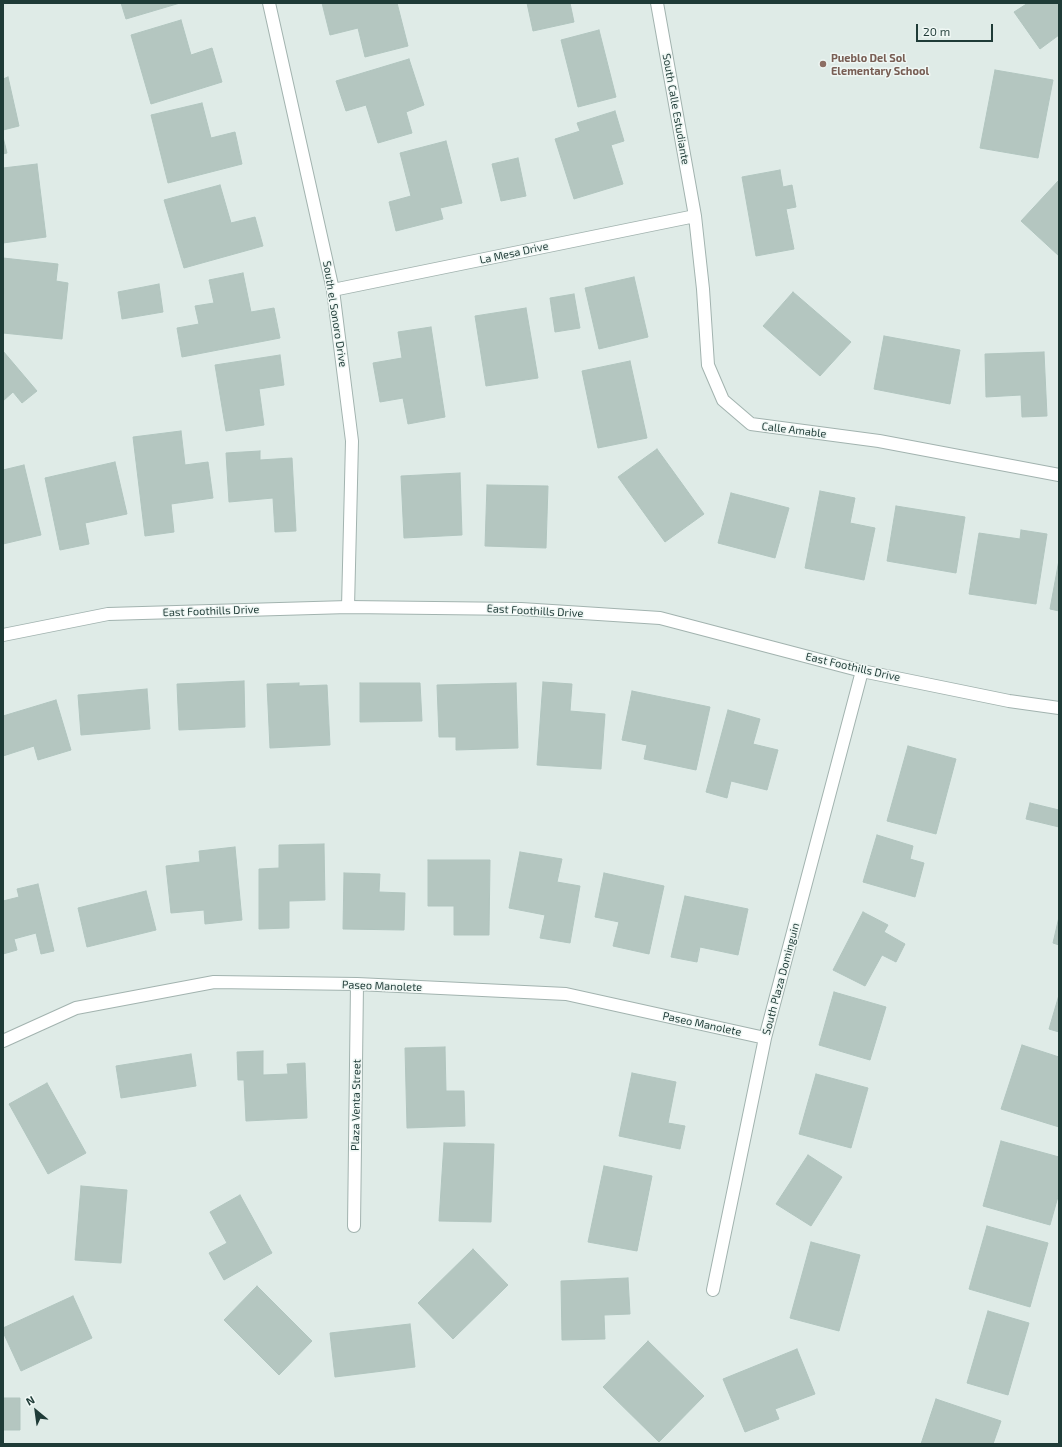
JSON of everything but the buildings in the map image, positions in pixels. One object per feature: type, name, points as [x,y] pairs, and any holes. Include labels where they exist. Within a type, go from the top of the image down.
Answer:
[{"type":"street","name":"South el Sonoro Drive","points":[[270,3],[333,290],[352,441],[348,607]]},
{"type":"street","name":"South Calle Estudiante","points":[[657,3],[695,216]]},
{"type":"street","name":"La Mesa Drive","points":[[333,290],[695,216]]},
{"type":"street","name":"Calle Amable","points":[[695,216],[703,289],[708,365],[723,400],[751,424],[880,441],[1059,475]]},
{"type":"street","name":"East Foothills Drive","points":[[3,635],[108,614],[348,607],[521,609],[660,618],[862,671],[1009,701],[1059,708]]},
{"type":"street","name":"South Plaza Dominguin","points":[[713,1290],[765,1038],[862,671]]},
{"type":"street","name":"Paseo Manolete","points":[[3,1041],[76,1008],[214,982],[357,984],[566,994],[765,1038]]},
{"type":"street","name":"Plaza Venta Street","points":[[354,1226],[357,984]]},
{"type":"place","name":"Pueblo Del Sol Elementary School","points":[[823,64]]}]
